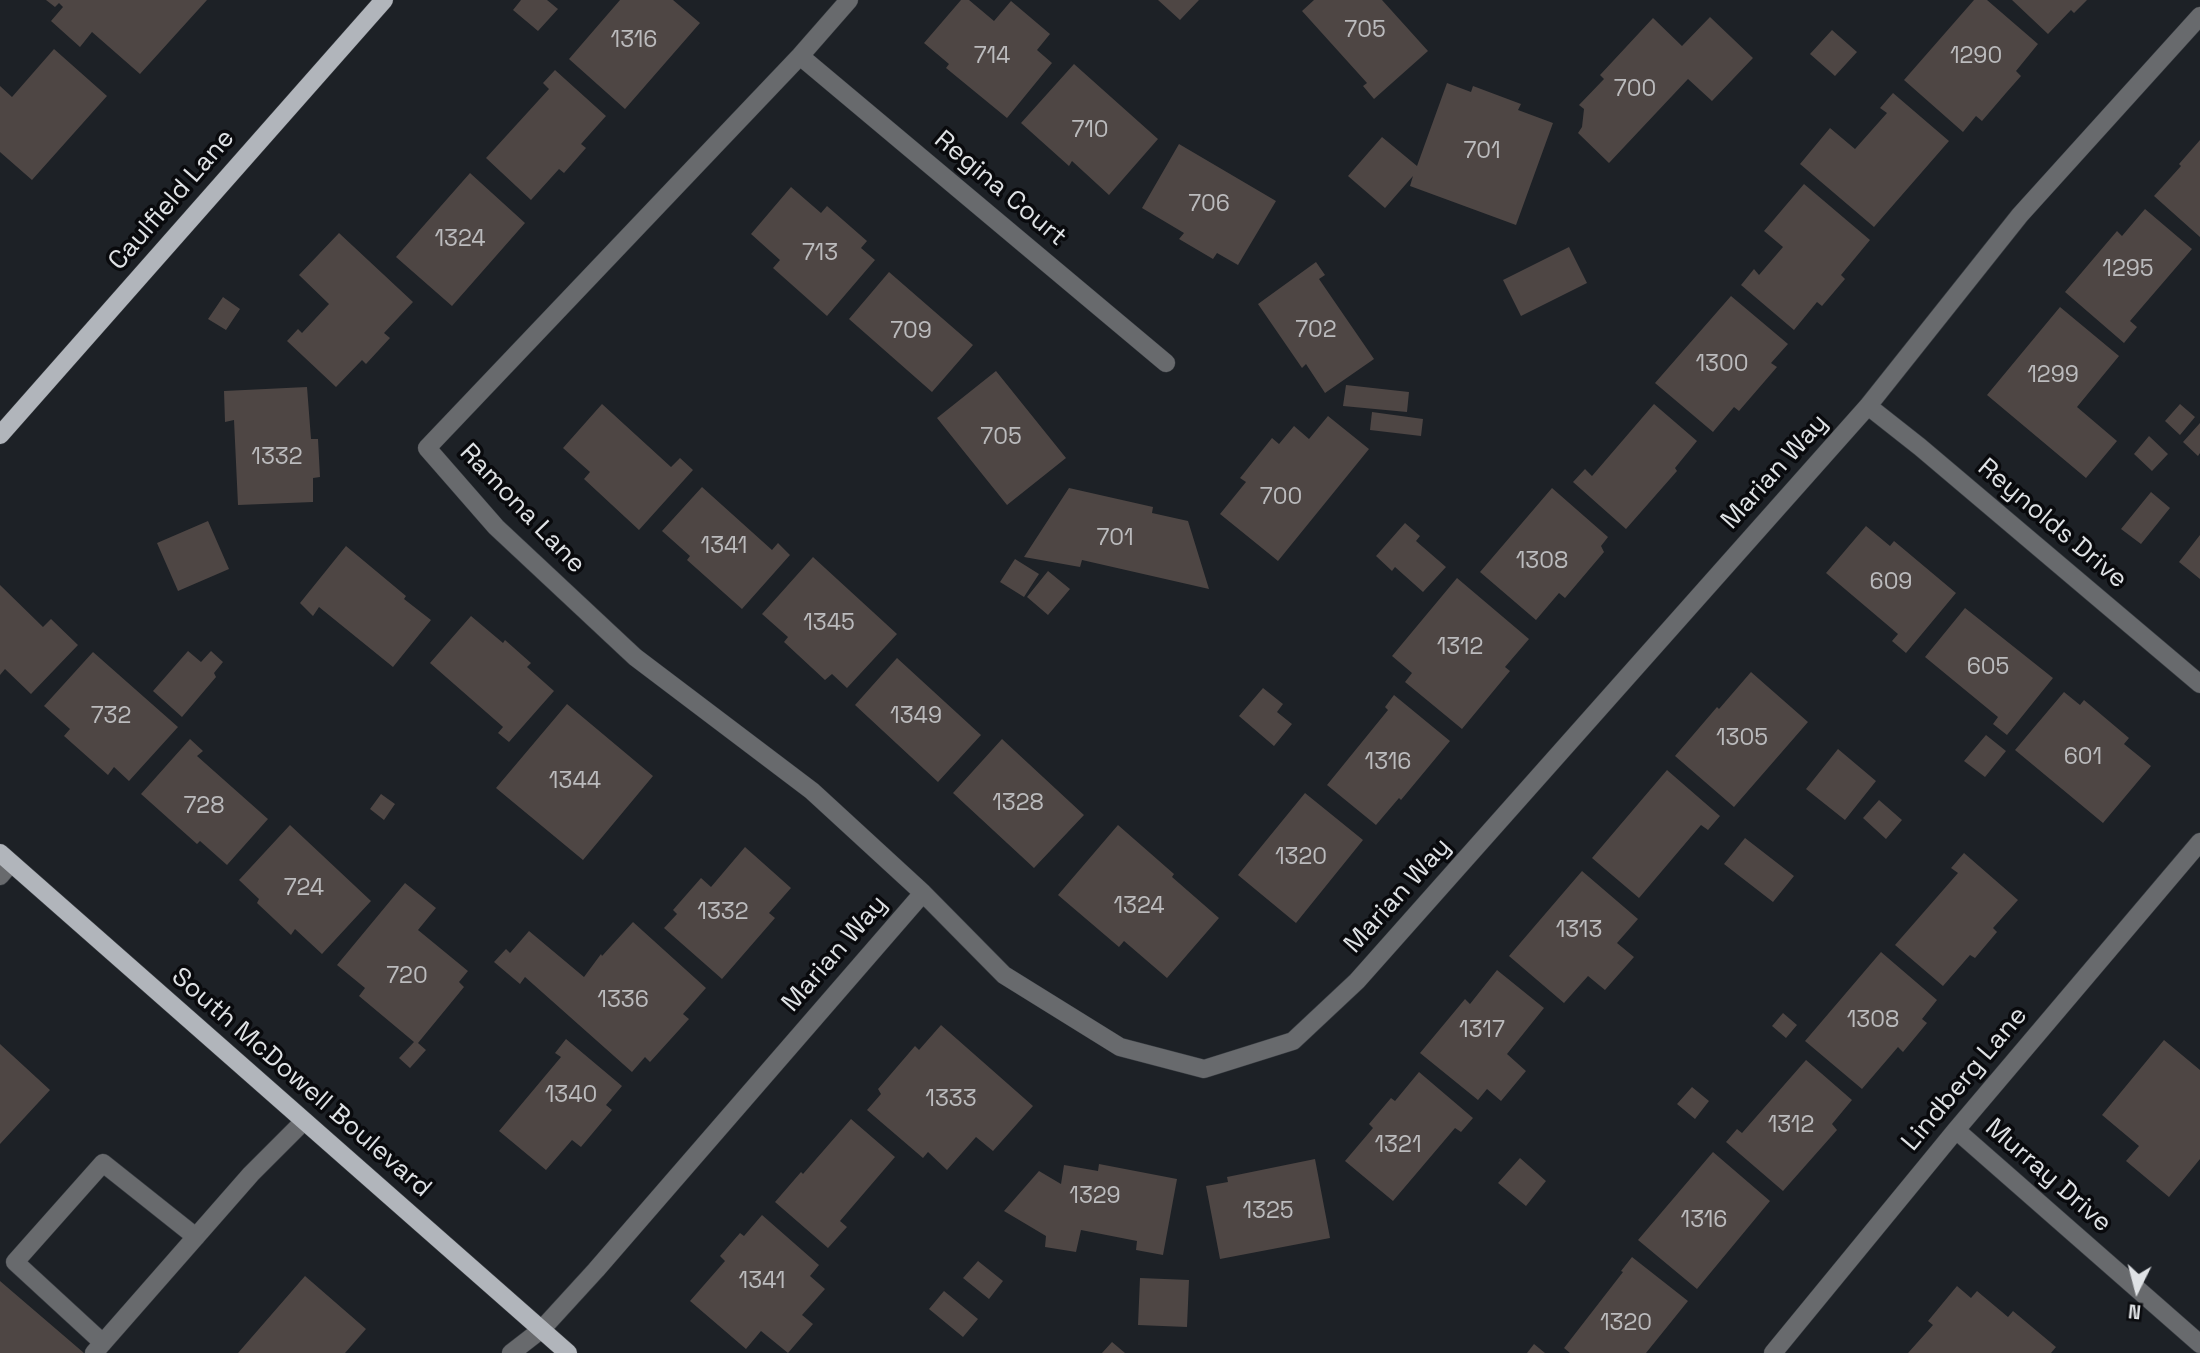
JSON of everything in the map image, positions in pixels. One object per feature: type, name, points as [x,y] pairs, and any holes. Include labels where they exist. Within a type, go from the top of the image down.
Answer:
[{"type":"main road","name":"Caulfield Lane","points":[[0,435],[384,0]]},
{"type":"main road","name":"South McDowell Boulevard","points":[[4,864],[304,1121],[568,1353]]},
{"type":"street","name":"Ramona Lane","points":[[849,0],[800,56],[427,448],[496,527],[635,657],[812,791],[923,893]]},
{"type":"street","name":"Marian Way","points":[[511,1353],[542,1329],[609,1255],[923,893],[1004,975],[1120,1047],[1204,1069],[1293,1041],[1357,981],[1868,406],[2020,215],[2200,16]]},
{"type":"street","name":"Regina Court","points":[[800,56],[1166,363]]},
{"type":"street","name":"Reynolds Drive","points":[[1868,406],[1920,446],[2200,684]]},
{"type":"street","name":"Lindberg Lane","points":[[1773,1353],[1956,1130],[2200,842]]},
{"type":"street","points":[[196,1237],[103,1163],[15,1262],[98,1348],[196,1237],[251,1174],[304,1121]]},
{"type":"street","name":"Murray Drive","points":[[1956,1130],[2200,1344]]},
{"type":"building","points":[[46,0],[207,0],[140,74],[92,32],[80,47],[51,21],[63,7],[59,3],[55,7]]},
{"type":"building","points":[[521,0],[547,0],[558,9],[538,31],[513,10]]},
{"type":"building","points":[[620,0],[673,0],[700,23],[625,109],[569,59]]},
{"type":"building","points":[[961,0],[969,0],[994,21],[1011,1],[1050,34],[1037,50],[1052,63],[1007,118],[946,68],[949,64],[924,43]]},
{"type":"building","points":[[1158,0],[1199,0],[1180,20]]},
{"type":"building","points":[[1314,0],[1382,0],[1428,51],[1374,99],[1363,86],[1367,83],[1302,11]]},
{"type":"building","points":[[1974,0],[1987,0],[2038,44],[2016,71],[2021,76],[1982,121],[1976,116],[1963,132],[1904,80]]},
{"type":"building","points":[[2012,0],[2087,0],[2074,13],[2071,10],[2048,34]]},
{"type":"building","points":[[1710,17],[1753,58],[1712,101],[1688,79],[1609,163],[1578,133],[1582,127],[1584,109],[1579,105],[1604,79],[1600,75],[1653,18],[1682,46]]},
{"type":"building","points":[[1832,30],[1857,52],[1835,76],[1810,54]]},
{"type":"building","points":[[54,49],[107,96],[32,180],[0,152],[0,86],[12,97]]},
{"type":"building","points":[[1074,64],[1158,139],[1109,195],[1072,161],[1069,166],[1021,123]]},
{"type":"building","points":[[555,70],[606,116],[581,144],[586,148],[564,173],[559,169],[531,200],[486,158],[549,89],[543,83]]},
{"type":"building","points":[[1447,83],[1471,92],[1473,86],[1521,104],[1518,110],[1553,123],[1516,225],[1410,186],[1413,176],[1385,208],[1348,176],[1382,137],[1417,166]]},
{"type":"building","points":[[1893,93],[1949,141],[1874,227],[1800,164],[1830,128],[1855,149],[1887,113],[1880,108]]},
{"type":"building","points":[[2200,140],[2200,237],[2154,196]]},
{"type":"building","points":[[1179,144],[1276,201],[1238,265],[1217,253],[1213,259],[1179,239],[1184,233],[1142,208]]},
{"type":"building","points":[[470,173],[525,223],[452,306],[396,257]]},
{"type":"building","points":[[1804,184],[1870,240],[1841,275],[1845,279],[1822,306],[1817,302],[1794,330],[1741,285],[1754,269],[1759,275],[1783,247],[1764,231]]},
{"type":"building","points":[[791,187],[821,213],[827,206],[867,241],[861,248],[875,260],[827,316],[773,268],[780,260],[751,234]]},
{"type":"building","points":[[2145,209],[2192,249],[2130,321],[2137,327],[2124,343],[2065,292],[2117,231],[2122,236]]},
{"type":"building","points":[[339,233],[413,302],[384,333],[390,338],[366,364],[362,360],[336,387],[287,341],[298,329],[302,333],[329,304],[299,275]]},
{"type":"building","points":[[1569,247],[1587,283],[1521,316],[1503,280]]},
{"type":"building","points":[[1316,262],[1325,275],[1319,279],[1374,359],[1325,393],[1306,364],[1302,368],[1258,304]]},
{"type":"building","points":[[889,272],[973,345],[932,392],[849,319]]},
{"type":"building","points":[[1731,296],[1788,344],[1771,363],[1777,367],[1739,411],[1734,407],[1713,432],[1655,383]]},
{"type":"building","points":[[223,297],[240,309],[226,330],[208,319]]},
{"type":"building","points":[[2060,307],[2119,356],[2077,407],[2117,441],[2086,478],[1987,395]]},
{"type":"building","points":[[996,371],[1066,458],[1007,505],[937,418]]},
{"type":"building","points":[[1346,385],[1409,392],[1407,412],[1343,406]]},
{"type":"building","points":[[307,387],[311,439],[318,439],[320,477],[313,478],[313,502],[238,505],[234,420],[225,422],[224,391]]},
{"type":"building","points":[[602,404],[671,467],[680,458],[693,470],[639,530],[584,479],[590,472],[563,448]]},
{"type":"building","points":[[1654,404],[1697,441],[1675,468],[1677,471],[1626,529],[1573,482],[1585,469],[1592,476]]},
{"type":"building","points":[[2180,404],[2195,417],[2180,435],[2165,421]]},
{"type":"building","points":[[1372,412],[1423,419],[1421,436],[1370,430]]},
{"type":"building","points":[[1328,416],[1369,449],[1278,561],[1220,514],[1246,482],[1240,478],[1272,438],[1279,444],[1294,426],[1309,439]]},
{"type":"building","points":[[2200,423],[2200,453],[2198,456],[2183,442]]},
{"type":"building","points":[[2149,436],[2168,454],[2152,471],[2134,454]]},
{"type":"building","points":[[702,487],[772,550],[778,543],[790,555],[742,609],[687,560],[690,556],[662,531]]},
{"type":"building","points":[[1069,488],[1153,507],[1152,513],[1188,521],[1209,589],[1082,560],[1080,567],[1024,557]]},
{"type":"building","points":[[1552,488],[1608,537],[1601,546],[1604,552],[1565,598],[1559,593],[1536,620],[1480,572]]},
{"type":"building","points":[[2151,492],[2170,508],[2141,544],[2121,529]]},
{"type":"building","points":[[208,521],[229,569],[178,591],[157,543]]},
{"type":"building","points":[[1405,523],[1420,536],[1416,541],[1446,567],[1423,592],[1395,567],[1392,571],[1376,556]]},
{"type":"building","points":[[1866,526],[1890,546],[1894,541],[1956,593],[1906,653],[1892,641],[1898,634],[1826,573]]},
{"type":"building","points":[[2200,535],[2200,579],[2179,562]]},
{"type":"building","points":[[346,546],[431,620],[393,667],[319,607],[313,616],[300,603]]},
{"type":"building","points":[[813,557],[897,634],[847,688],[832,674],[825,680],[784,642],[788,637],[762,614]]},
{"type":"building","points":[[1015,559],[1039,574],[1024,597],[1000,582]]},
{"type":"building","points":[[1048,571],[1070,589],[1048,615],[1027,597]]},
{"type":"building","points":[[1457,578],[1529,639],[1505,667],[1510,671],[1462,729],[1405,682],[1412,673],[1392,656]]},
{"type":"building","points":[[0,585],[43,627],[51,619],[78,645],[31,694],[5,669],[0,675]]},
{"type":"building","points":[[1965,608],[2053,678],[2007,735],[1993,724],[1998,717],[1925,657]]},
{"type":"building","points":[[471,616],[531,663],[527,667],[554,691],[509,742],[498,733],[502,726],[430,663]]},
{"type":"building","points":[[188,651],[201,662],[211,651],[223,662],[214,673],[216,677],[182,717],[153,691]]},
{"type":"building","points":[[93,652],[178,727],[129,781],[114,767],[108,775],[64,736],[70,729],[44,706]]},
{"type":"building","points":[[897,658],[981,735],[938,782],[855,705]]},
{"type":"building","points":[[1751,672],[1808,722],[1734,807],[1675,756]]},
{"type":"building","points":[[1263,688],[1283,704],[1277,712],[1292,724],[1274,746],[1239,716]]},
{"type":"building","points":[[2064,692],[2080,705],[2084,700],[2129,738],[2124,744],[2151,766],[2103,823],[2015,750]]},
{"type":"building","points":[[1394,695],[1450,741],[1401,800],[1399,798],[1376,825],[1327,785],[1388,710],[1385,707]]},
{"type":"building","points":[[567,704],[653,776],[583,860],[496,788]]},
{"type":"building","points":[[1986,735],[2006,751],[1985,777],[1964,761]]},
{"type":"building","points":[[190,739],[203,751],[197,756],[268,819],[227,865],[200,841],[197,844],[141,794]]},
{"type":"building","points":[[1002,739],[1084,815],[1034,868],[953,793]]},
{"type":"building","points":[[1838,749],[1876,781],[1845,820],[1806,789]]},
{"type":"building","points":[[1667,770],[1720,816],[1708,830],[1701,825],[1639,898],[1592,858]]},
{"type":"building","points":[[1305,793],[1363,840],[1296,923],[1238,875]]},
{"type":"building","points":[[381,794],[395,804],[384,820],[370,809]]},
{"type":"building","points":[[1879,800],[1902,820],[1886,839],[1863,818]]},
{"type":"building","points":[[290,825],[371,901],[322,954],[295,929],[291,935],[257,903],[259,899],[239,880]]},
{"type":"building","points":[[1118,825],[1219,918],[1167,978],[1124,941],[1119,947],[1058,895]]},
{"type":"building","points":[[1745,838],[1794,876],[1773,902],[1724,864]]},
{"type":"building","points":[[745,847],[791,888],[769,913],[775,918],[722,979],[664,928],[677,914],[673,910],[701,878],[711,887]]},
{"type":"building","points":[[1964,853],[2018,900],[1993,928],[1997,932],[1975,958],[1970,955],[1943,986],[1895,945],[1958,873],[1951,868]]},
{"type":"building","points":[[1582,871],[1638,919],[1617,943],[1634,957],[1605,990],[1588,976],[1564,1003],[1509,956]]},
{"type":"building","points":[[405,883],[436,908],[418,930],[468,971],[459,982],[464,987],[418,1043],[426,1050],[410,1068],[399,1058],[414,1042],[359,996],[365,988],[337,965]]},
{"type":"building","points":[[633,922],[706,988],[683,1014],[689,1019],[650,1062],[645,1057],[632,1072],[525,977],[520,984],[494,962],[506,949],[510,953],[529,931],[584,977],[601,954],[602,956]]},
{"type":"building","points":[[1881,952],[1937,1000],[1922,1019],[1927,1023],[1903,1052],[1898,1047],[1862,1089],[1805,1041]]},
{"type":"building","points":[[1497,970],[1544,1008],[1507,1054],[1526,1071],[1501,1101],[1487,1089],[1478,1100],[1420,1053],[1465,999],[1470,1004]]},
{"type":"building","points":[[1783,1013],[1797,1025],[1786,1038],[1772,1026]]},
{"type":"building","points":[[941,1025],[1033,1106],[993,1151],[976,1137],[947,1170],[928,1152],[923,1158],[867,1110],[881,1094],[878,1089],[915,1046],[919,1050]]},
{"type":"building","points":[[566,1039],[622,1086],[606,1105],[612,1110],[581,1147],[572,1140],[546,1170],[499,1131],[561,1057],[555,1053]]},
{"type":"building","points":[[2164,1040],[2200,1070],[2200,1159],[2169,1197],[2126,1161],[2139,1146],[2102,1115]]},
{"type":"building","points":[[0,1044],[50,1090],[0,1144]]},
{"type":"building","points":[[1806,1060],[1852,1100],[1832,1124],[1837,1130],[1783,1191],[1726,1142],[1737,1129],[1742,1133]]},
{"type":"building","points":[[1419,1072],[1473,1118],[1461,1132],[1455,1128],[1393,1201],[1345,1161],[1373,1128],[1369,1124],[1391,1098],[1395,1101]]},
{"type":"building","points":[[1692,1087],[1709,1101],[1695,1119],[1677,1104]]},
{"type":"building","points":[[851,1119],[895,1157],[840,1221],[847,1227],[828,1248],[775,1202]]},
{"type":"building","points":[[1713,1152],[1770,1201],[1697,1289],[1638,1240]]},
{"type":"building","points":[[1520,1158],[1546,1181],[1526,1206],[1498,1183]]},
{"type":"building","points":[[1315,1159],[1330,1238],[1220,1259],[1206,1186],[1228,1182],[1227,1177]]},
{"type":"building","points":[[1099,1164],[1177,1179],[1163,1255],[1136,1250],[1137,1241],[1081,1230],[1076,1252],[1045,1247],[1046,1236],[1004,1211],[1039,1171],[1061,1184],[1064,1165],[1098,1171]]},
{"type":"building","points":[[762,1215],[819,1265],[810,1276],[825,1289],[802,1315],[813,1324],[788,1353],[761,1331],[746,1349],[690,1301],[725,1261],[720,1256],[740,1233],[744,1236]]},
{"type":"building","points":[[1632,1257],[1688,1301],[1646,1353],[1570,1353],[1564,1348]]},
{"type":"building","points":[[978,1261],[1003,1281],[989,1299],[963,1278]]},
{"type":"building","points":[[305,1276],[366,1329],[345,1353],[238,1353]]},
{"type":"building","points":[[1140,1278],[1189,1280],[1187,1327],[1138,1325]]},
{"type":"building","points":[[0,1281],[84,1353],[0,1353]]},
{"type":"building","points":[[1957,1286],[1971,1298],[1977,1291],[2008,1317],[2013,1311],[2056,1347],[2051,1353],[1908,1353],[1933,1325],[1928,1321]]},
{"type":"building","points":[[944,1291],[978,1319],[963,1337],[929,1309]]},
{"type":"building","points":[[1112,1342],[1125,1353],[1102,1353]]},
{"type":"building","points":[[1534,1344],[1545,1353],[1527,1353]]}]
